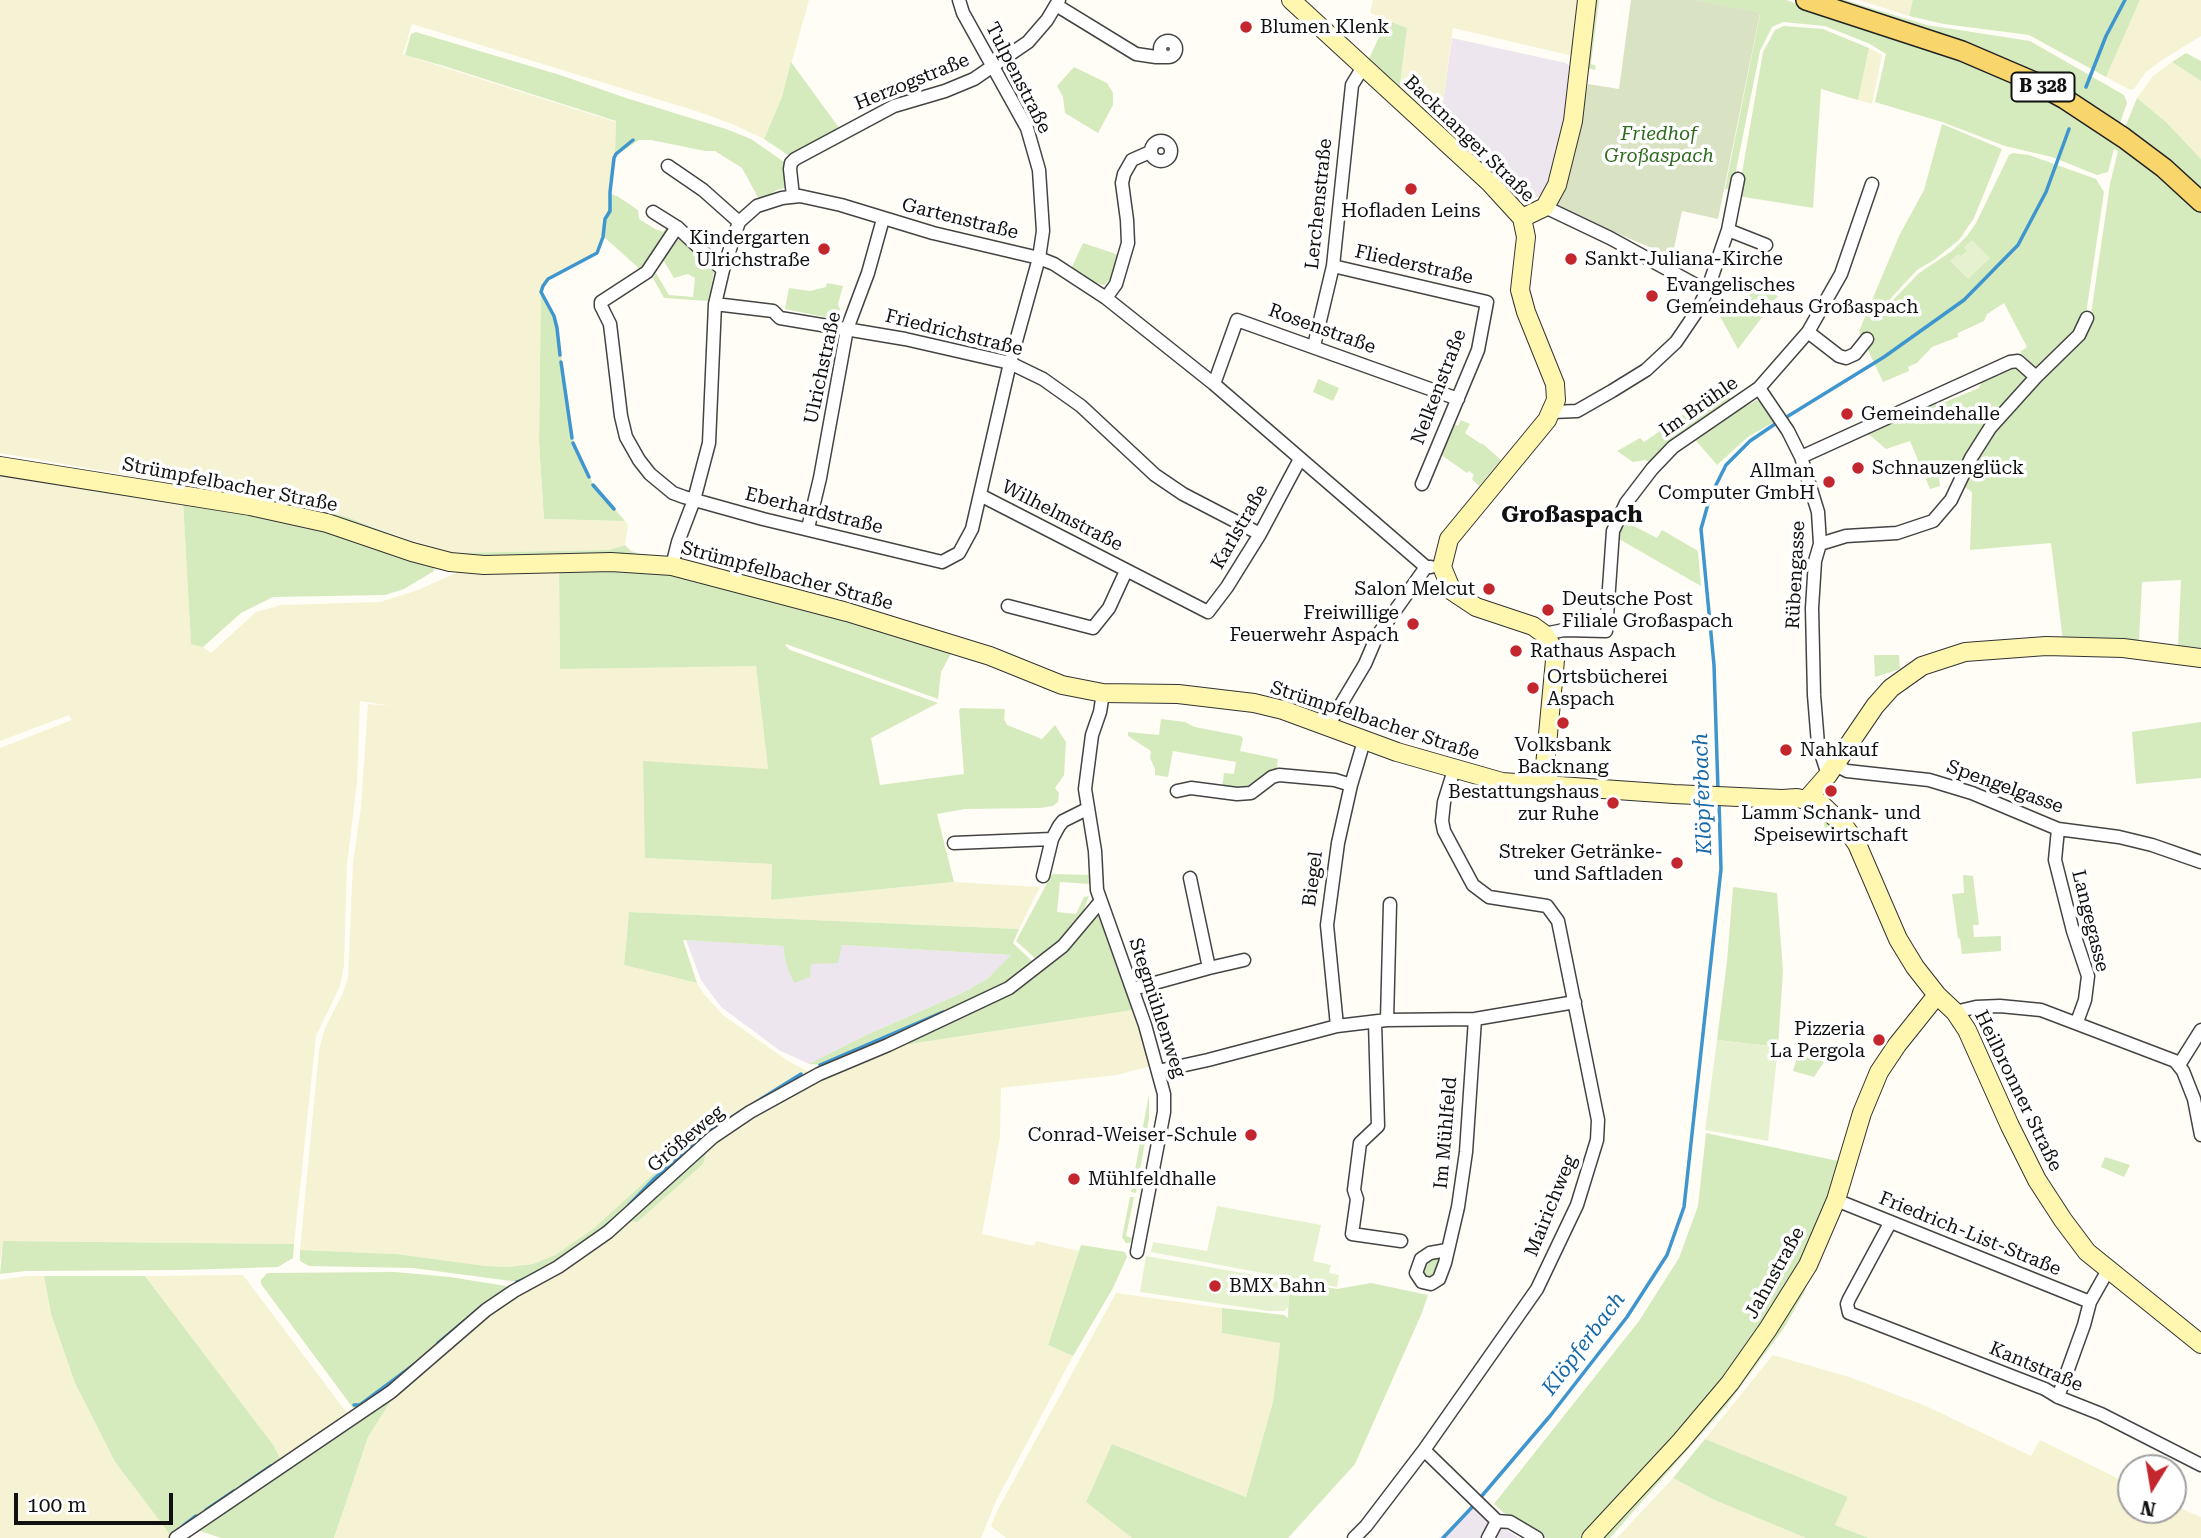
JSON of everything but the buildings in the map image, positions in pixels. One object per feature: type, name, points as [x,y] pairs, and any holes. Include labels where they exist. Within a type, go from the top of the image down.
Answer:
[{"type":"main road","name":"B 328","points":[[1806,0],[1962,51],[2032,81],[2124,138],[2164,168],[2201,202]]},
{"type":"street","name":"Tulpenstraße","points":[[959,0],[963,13],[1027,128],[1039,170],[1043,230],[1039,258]]},
{"type":"street","name":"Backnanger Straße","points":[[1291,0],[1490,183],[1522,218],[1526,237],[1521,290],[1526,312],[1555,384],[1556,400],[1552,412]]},
{"type":"street","points":[[1522,218],[1545,207],[1556,186],[1573,121],[1587,0]]},
{"type":"street","name":"Herzogstraße","points":[[793,196],[790,169],[795,159],[894,106],[974,79],[1028,42],[1058,2]]},
{"type":"street","points":[[1058,2],[1136,54],[1166,57]]},
{"type":"street","name":"Lerchenstraße","points":[[1314,346],[1333,266],[1352,85],[1363,67]]},
{"type":"street","points":[[1106,298],[1116,284],[1128,243],[1124,173],[1132,160],[1150,152]]},
{"type":"street","points":[[668,166],[704,190],[739,222],[715,304],[713,402],[709,443],[672,566]]},
{"type":"street","points":[[1328,726],[1365,664],[1377,636],[1434,567],[1449,539],[1552,412],[1577,411],[1646,370],[1676,342],[1707,292],[1728,230],[1738,179]]},
{"type":"street","points":[[1759,388],[1808,332],[1841,274],[1872,184]]},
{"type":"street","name":"Gartenstraße","points":[[739,222],[757,206],[793,196],[807,196],[933,233],[1054,264],[1106,298],[1214,384],[1300,459],[1434,567]]},
{"type":"street","points":[[1545,207],[1610,238],[1707,292]]},
{"type":"street","points":[[653,212],[677,227],[723,270]]},
{"type":"street","name":"Ulrichstraße","points":[[808,528],[820,478],[847,329],[868,273],[883,219]]},
{"type":"street","name":"Eberhardstraße","points":[[677,227],[647,272],[603,299],[601,306],[610,324],[621,416],[631,449],[650,474],[673,493],[694,500],[942,562],[959,553],[972,529],[1010,363],[1039,258]]},
{"type":"street","points":[[1728,230],[1766,245]]},
{"type":"street","name":"Fliederstraße","points":[[1333,266],[1487,302]]},
{"type":"street","name":"Nelkenstraße","points":[[1422,484],[1478,350],[1487,302]]},
{"type":"street","name":"Friedrichstraße","points":[[715,304],[773,311],[780,318],[1010,363],[1043,379],[1081,406],[1155,475],[1183,494],[1260,534]]},
{"type":"street","points":[[1820,544],[1846,536],[1897,533],[1933,521],[1951,500],[1971,458],[1990,428],[2079,335],[2087,318]]},
{"type":"street","name":"Rosenstraße","points":[[1214,384],[1237,320],[1458,399]]},
{"type":"street","points":[[1808,332],[1842,358],[1855,354],[1867,339]]},
{"type":"street","points":[[1801,457],[2010,362],[2018,361],[2036,377]]},
{"type":"street","name":"Rübengasse","points":[[1759,388],[1788,431],[1801,457],[1818,512],[1820,544],[1815,561],[1812,608],[1814,695],[1818,744],[1831,770]]},
{"type":"street","name":"Im Brühle","points":[[1544,634],[1564,630],[1606,631],[1613,531],[1626,503],[1673,447],[1759,388]]},
{"type":"street","name":"Karlstraße","points":[[1208,612],[1260,534],[1300,459]]},
{"type":"street","name":"Strümpfelbacher Straße","points":[[0,466],[327,523],[450,562],[484,565],[611,562],[672,566],[847,612],[990,656],[1062,685],[1103,693],[1212,697],[1283,710],[1364,741],[1454,770],[1502,782],[1807,799]]},
{"type":"street","name":"Wilhelmstraße","points":[[980,495],[1208,612]]},
{"type":"street","points":[[1434,567],[1452,591],[1463,599],[1476,607],[1520,620],[1544,634],[1552,646],[1555,660],[1545,766],[1550,785]]},
{"type":"street","name":"Wilhelmstraße","points":[[1008,606],[1093,628],[1109,608],[1126,571]]},
{"type":"street","points":[[1807,799],[1831,770],[1863,721],[1891,688],[1922,666],[1950,656],[1981,650],[2046,646],[2123,648],[2201,658]]},
{"type":"street","points":[[1100,902],[1085,789],[1086,770],[1103,693]]},
{"type":"street","name":"Biegel","points":[[1337,1026],[1327,925],[1338,843],[1350,785],[1364,741]]},
{"type":"street","name":"Mairichweg","points":[[1354,1538],[1424,1450],[1537,1289],[1577,1205],[1597,1140],[1598,1120],[1558,921],[1547,906],[1489,897],[1473,885],[1444,831],[1442,821],[1444,802],[1454,770]]},
{"type":"street","name":"Spengelgasse","points":[[1831,770],[1939,783],[1972,793],[2058,829],[2119,837],[2201,862]]},
{"type":"street","points":[[1177,791],[1191,788],[1237,794],[1251,793],[1260,789],[1272,777],[1279,775],[1335,780],[1350,785]]},
{"type":"street","name":"Heilbronner Straße","points":[[1807,799],[1820,803],[1832,813],[1857,844],[1898,939],[1915,967],[1937,995],[1955,1012],[1967,1030],[2037,1180],[2087,1252],[2201,1344]]},
{"type":"street","points":[[1043,876],[1052,839],[1063,821],[1087,809]]},
{"type":"street","name":"Langegasse","points":[[2058,829],[2055,860],[2073,931],[2088,976],[2085,1000],[2077,1022]]},
{"type":"street","points":[[954,843],[1052,839]]},
{"type":"street","points":[[1190,878],[1209,968]]},
{"type":"street","name":"Stegmühlenweg","points":[[1100,902],[1133,989],[1164,1094],[1164,1112],[1137,1252]]},
{"type":"street","name":"Größeweg","points":[[176,1538],[391,1392],[486,1310],[558,1267],[608,1232],[713,1137],[750,1112],[819,1074],[1009,988],[1063,946],[1100,902]]},
{"type":"street","points":[[1390,904],[1381,1021],[1378,1126],[1360,1143],[1352,1234],[1401,1241]]},
{"type":"street","points":[[1133,989],[1244,960]]},
{"type":"street","name":"Jahnstraße","points":[[1591,1538],[1681,1441],[1730,1383],[1808,1265],[1836,1200],[1862,1113],[1879,1072],[1937,995]]},
{"type":"street","points":[[1158,1071],[1337,1026],[1381,1021],[1475,1019],[1575,1002]]},
{"type":"street","points":[[1955,1012],[1976,1007],[2019,1006],[2048,1012],[2179,1065],[2197,1100],[2201,1135]]},
{"type":"street","name":"Im Mühlfeld","points":[[1447,1250],[1458,1207],[1466,1152],[1475,1019]]},
{"type":"street","points":[[2179,1065],[2201,1030]]},
{"type":"street","name":"Friedrich-List-Straße","points":[[1836,1200],[2090,1302]]},
{"type":"street","name":"Kantstraße","points":[[1889,1223],[1847,1304],[1847,1310],[1852,1315],[2045,1388],[2058,1398],[2101,1414],[2201,1465]]},
{"type":"street","points":[[2058,1398],[2090,1302],[2108,1270]]},
{"type":"street","points":[[1424,1450],[1497,1521],[1510,1522],[1537,1538]]},
{"type":"street","points":[[1488,1538],[1497,1521]]},
{"type":"shaded area","points":[[0,0],[809,0],[782,97],[764,139],[696,111],[412,24],[403,54],[405,55],[616,122],[610,194],[604,237],[598,254],[548,279],[541,291],[539,442],[544,519],[625,521],[628,525],[625,545],[609,550],[456,553],[425,546],[347,517],[306,506],[0,453]]},
{"type":"shaded area","points":[[1373,0],[1581,0],[1573,56],[1453,28],[1439,131],[1399,96],[1407,28],[1370,13]]},
{"type":"shaded area","points":[[1859,0],[1913,0],[1909,16]]},
{"type":"shaded area","points":[[2140,0],[2201,0],[2201,36],[2146,72],[2134,89],[2130,90],[2106,77]]},
{"type":"shaded area","points":[[1452,38],[1566,63],[1572,68],[1568,121],[1548,190],[1539,197],[1522,200],[1510,195],[1439,131]]},
{"type":"shaded area","points":[[1869,48],[1882,55],[1872,104],[1858,100]]},
{"type":"shaded area","points":[[2172,62],[2201,81],[2201,159],[2166,122],[2137,98],[2153,76]]},
{"type":"shaded area","points":[[0,474],[183,502],[191,643],[211,653],[256,612],[281,605],[380,602],[418,590],[465,569],[559,568],[560,669],[756,665],[768,769],[646,858],[772,864],[771,900],[954,882],[1040,887],[1019,929],[629,912],[624,965],[697,983],[723,1015],[785,1059],[807,1071],[807,1075],[704,1138],[694,1137],[593,1229],[555,1255],[533,1264],[486,1266],[396,1254],[300,1250],[319,1050],[325,1028],[348,978],[353,863],[361,807],[368,704],[391,706],[360,701],[357,783],[347,864],[344,965],[340,986],[316,1036],[294,1244],[3,1241],[0,1263],[0,748],[72,720],[69,715],[0,741]]},
{"type":"shaded area","points":[[686,940],[783,946],[786,964],[811,964],[842,945],[1012,955],[987,979],[962,993],[864,1036],[809,1064],[779,1050],[721,1007],[701,980]]},
{"type":"shaded area","points":[[1133,1010],[1151,1066],[1117,1075],[1001,1088],[1000,1137],[982,1234],[1034,1246],[1036,1241],[1079,1251],[1048,1345],[1073,1356],[996,1501],[981,1538],[334,1538],[368,1437],[397,1391],[455,1338],[718,1138],[788,1095],[890,1047]]},
{"type":"shaded area","points":[[243,1275],[350,1417],[292,1454],[280,1458],[274,1446],[145,1276]]},
{"type":"shaded area","points":[[44,1276],[51,1314],[75,1383],[115,1462],[172,1537],[0,1538],[0,1280]]},
{"type":"shaded area","points":[[1116,1293],[1222,1308],[1222,1333],[1280,1342],[1273,1402],[1246,1497],[1112,1444],[1086,1502],[1132,1538],[1006,1538],[991,1526],[997,1511]]},
{"type":"shaded area","points":[[1773,1355],[1849,1377],[1926,1406],[2031,1456],[2040,1440],[2117,1478],[2117,1524],[2187,1524],[2187,1511],[2201,1517],[2201,1538],[1869,1538],[1835,1525],[1848,1497],[1705,1439]]},
{"type":"shaded area","points":[[1673,1478],[1712,1499],[1806,1538],[1617,1538]]},
{"type":"shaded area","points":[[1476,1503],[1499,1525],[1519,1538],[1439,1538]]},
{"type":"green space","points":[[1595,0],[1599,0],[1591,64],[1596,66],[1595,70],[1587,68]]},
{"type":"green space","name":"Friedhof Großaspach","points":[[1631,0],[1696,0],[1760,13],[1718,219],[1682,211],[1672,257],[1557,207],[1580,126],[1588,84],[1619,89]]},
{"type":"green space","points":[[1696,0],[1786,0],[1989,68],[2107,133],[2201,210],[2201,648],[2178,646],[2181,580],[2142,582],[2139,641],[2063,641],[2051,543],[1970,550],[1972,492],[1962,485],[1991,434],[2090,321],[2110,184],[2118,151],[2114,149],[2108,172],[2097,175],[2052,157],[2005,146],[1942,122],[1875,102],[1886,54],[1870,44],[1825,26],[1783,22],[1772,27],[1760,51],[1732,190],[1725,189],[1760,14]]},
{"type":"green space","points":[[1825,0],[1845,0],[1927,25],[2030,41],[2124,95],[2127,103],[2119,126]]},
{"type":"green space","points":[[1913,0],[2140,0],[2106,77],[2029,35],[1944,24],[1909,16]]},
{"type":"green space","points":[[1387,20],[1407,28],[1399,93],[1367,63]]},
{"type":"green space","points":[[1784,26],[1823,29],[1869,48],[1858,100],[1821,89],[1813,208],[1738,196],[1763,52],[1775,30]]},
{"type":"green space","points":[[416,32],[560,75],[751,139],[787,164],[788,187],[777,190],[760,201],[742,168],[715,151],[639,140],[617,155],[616,121],[405,55],[411,34]]},
{"type":"green space","points":[[2186,53],[2201,61],[2201,81],[2172,62]]},
{"type":"green space","points":[[791,62],[840,129],[791,157],[764,139],[782,97]]},
{"type":"green space","points":[[1074,67],[1107,83],[1113,93],[1113,105],[1098,133],[1065,113],[1063,97],[1057,86]]},
{"type":"green space","points":[[2137,98],[2166,122],[2201,159],[2201,193],[2124,130]]},
{"type":"green space","points":[[1942,124],[2002,149],[1974,218],[1959,240],[1917,270],[1890,299],[1893,300],[1919,273],[1952,251],[1967,236],[2009,155],[2013,153],[2029,155],[2096,179],[2104,192],[2086,314],[2077,334],[2038,370],[2020,352],[2027,347],[2004,303],[1987,314],[1984,321],[1958,333],[1958,337],[1932,347],[1917,363],[1908,367],[1909,371],[1883,382],[1859,331],[1899,236],[1924,190]]},
{"type":"green space","points":[[610,194],[638,210],[639,219],[655,229],[663,232],[668,225],[669,231],[642,271],[604,237]]},
{"type":"green space","points":[[681,237],[714,272],[708,301],[664,298],[653,278],[656,273],[669,295],[693,297],[695,278],[688,274],[674,278],[662,258],[674,238]]},
{"type":"green space","points":[[1972,240],[1990,258],[1968,279],[1950,261],[1967,251],[1964,247]]},
{"type":"green space","points":[[1083,243],[1119,255],[1111,278],[1104,285],[1093,282],[1072,267]]},
{"type":"green space","points":[[827,283],[843,286],[838,304],[841,312],[834,319],[785,309],[789,288],[810,291],[826,287]]},
{"type":"green space","points":[[1762,287],[1778,296],[1738,349],[1717,311],[1720,309],[1731,314],[1736,305],[1743,308],[1751,290],[1758,293]]},
{"type":"green space","points":[[541,291],[557,327],[573,440],[593,484],[625,521],[544,519],[539,442]]},
{"type":"green space","points":[[2010,367],[2022,369],[2027,383],[1955,484],[1952,474],[1939,478],[1940,486],[1930,489],[1910,441],[1886,449],[1865,431],[1931,403],[1938,405],[1979,388],[1983,379]]},
{"type":"green space","points":[[1318,379],[1339,388],[1333,401],[1313,392]]},
{"type":"green space","points":[[1720,386],[1734,403],[1651,464],[1646,460],[1633,462],[1617,451],[1640,438],[1644,442]]},
{"type":"green space","points":[[1757,400],[1776,421],[1749,436],[1717,465],[1692,436]]},
{"type":"green space","points":[[1461,420],[1470,424],[1465,433],[1482,443],[1501,460],[1479,486],[1472,479],[1474,475],[1437,452],[1451,422],[1458,426]]},
{"type":"green space","points":[[232,493],[306,506],[347,517],[409,541],[455,553],[609,550],[625,545],[631,551],[651,558],[463,559],[231,499]]},
{"type":"green space","points":[[183,502],[285,519],[435,565],[434,571],[404,589],[385,595],[273,597],[241,613],[203,647],[191,644]]},
{"type":"green space","points":[[1622,520],[1657,538],[1662,530],[1698,551],[1701,586],[1619,539],[1616,533]]},
{"type":"green space","points":[[559,569],[703,577],[954,648],[941,672],[938,699],[785,645],[790,650],[938,703],[871,738],[880,785],[964,774],[959,710],[1005,709],[1004,719],[1007,725],[1042,739],[1055,725],[1066,742],[1064,775],[1055,788],[1059,793],[1058,802],[1053,806],[1040,808],[965,809],[937,814],[954,882],[771,900],[772,864],[645,858],[643,761],[768,769],[756,666],[560,669]]},
{"type":"green space","points":[[1874,655],[1899,655],[1900,669],[1875,677]]},
{"type":"green space","points":[[1161,719],[1241,736],[1243,739],[1240,751],[1278,759],[1276,773],[1246,790],[1222,787],[1224,773],[1234,774],[1236,762],[1173,751],[1168,777],[1155,775],[1150,758],[1151,751],[1128,736],[1128,732],[1159,735]]},
{"type":"green space","points":[[2201,722],[2201,778],[2136,784],[2132,732]]},
{"type":"green space","points":[[1824,818],[1838,832],[1842,838],[1825,844]]},
{"type":"green space","points":[[1052,874],[1090,875],[1089,884],[1060,882],[1057,912],[1076,914],[1084,897],[1089,896],[1080,920],[1067,937],[1037,960],[1016,941]]},
{"type":"green space","points":[[1963,875],[1973,876],[1979,925],[1973,925],[1974,937],[2001,936],[2001,951],[1962,954],[1952,894],[1964,893]]},
{"type":"green space","points":[[1733,887],[1777,893],[1783,970],[1778,1047],[1717,1040]]},
{"type":"green space","points":[[629,912],[1019,929],[1013,943],[1035,964],[1007,986],[886,1041],[823,1065],[809,1064],[864,1036],[962,993],[987,979],[1011,955],[842,945],[838,963],[811,964],[810,977],[794,983],[786,964],[783,946],[683,940],[697,983],[624,965]]},
{"type":"green space","points":[[1097,917],[1101,917],[1133,1010],[890,1047],[1012,990]]},
{"type":"green space","points":[[1717,1040],[1778,1047],[1768,1141],[1705,1130]]},
{"type":"green space","points":[[1798,1054],[1824,1062],[1814,1077],[1793,1071]]},
{"type":"green space","points":[[1149,1094],[1149,1118],[1136,1193],[1131,1192]]},
{"type":"green space","points":[[1706,1133],[1838,1161],[1829,1196],[1793,1283],[1727,1377],[1585,1538],[1546,1538],[1494,1504],[1639,1321],[1679,1258],[1698,1206]]},
{"type":"green space","points":[[694,1137],[704,1138],[627,1210],[559,1261],[519,1282],[413,1268],[309,1266],[300,1261],[300,1250],[396,1254],[486,1266],[533,1264],[555,1255],[593,1229]]},
{"type":"green space","points":[[708,1147],[703,1164],[637,1222],[627,1221]]},
{"type":"green space","points":[[2105,1157],[2130,1165],[2124,1177],[2101,1167]]},
{"type":"green space","points":[[1130,1197],[1134,1197],[1126,1236],[1132,1238],[1130,1243],[1126,1243],[1122,1237]]},
{"type":"green space","points":[[1217,1206],[1321,1225],[1313,1261],[1331,1265],[1329,1273],[1339,1275],[1337,1287],[1151,1252],[1153,1242],[1207,1251]]},
{"type":"green space","points":[[3,1241],[294,1244],[293,1258],[278,1267],[26,1271],[0,1274]]},
{"type":"green space","points":[[1081,1245],[1125,1252],[1127,1257],[1113,1288],[1073,1356],[1048,1345]]},
{"type":"green space","name":"BMX Bahn","points":[[1146,1256],[1289,1281],[1288,1307],[1284,1311],[1269,1311],[1140,1292]]},
{"type":"green space","points":[[1439,1256],[1441,1258],[1432,1277],[1424,1276],[1424,1265],[1429,1259]]},
{"type":"green space","points":[[395,1272],[450,1277],[508,1288],[383,1392],[360,1408],[353,1408],[261,1284],[261,1280],[267,1273]]},
{"type":"green space","points":[[44,1276],[145,1276],[274,1446],[280,1458],[277,1463],[172,1537],[115,1462],[75,1383],[51,1314]]},
{"type":"green space","points":[[1289,1281],[1337,1289],[1371,1283],[1428,1295],[1355,1464],[1288,1538],[1132,1538],[1086,1502],[1112,1444],[1246,1497],[1273,1402],[1280,1343],[1222,1333],[1222,1308],[1284,1315],[1288,1318]]},
{"type":"green space","points":[[1807,1283],[1784,1328],[1727,1405],[1610,1538],[1600,1538]]},
{"type":"green space","points":[[397,1391],[368,1437],[334,1538],[221,1538],[194,1529]]},
{"type":"green space","points":[[1705,1439],[1848,1497],[1835,1525],[1869,1538],[1806,1538],[1712,1499],[1673,1478]]},
{"type":"waterway","name":"Klöpferbach","points":[[2086,87],[2106,36],[2125,0]]},
{"type":"waterway","name":"Klöpferbach","points":[[1785,418],[1884,357],[1964,300],[2018,245],[2046,192],[2069,129]]},
{"type":"waterway","points":[[560,355],[557,328],[554,316],[541,292],[543,286],[548,279],[597,253],[603,237],[605,219],[610,211],[614,158],[633,140]]},
{"type":"waterway","points":[[561,362],[572,438]]},
{"type":"waterway","name":"Klöpferbach","points":[[1718,790],[1714,665],[1701,529],[1710,497],[1726,465],[1750,441],[1778,422]]},
{"type":"waterway","points":[[573,443],[589,477]]},
{"type":"waterway","points":[[593,485],[614,509]]},
{"type":"waterway","name":"Klöpferbach","points":[[1480,1498],[1550,1416],[1627,1317],[1667,1255],[1684,1207],[1721,869],[1719,801]]},
{"type":"waterway","points":[[820,1065],[943,1012]]},
{"type":"waterway","points":[[629,1205],[705,1134],[801,1074]]},
{"type":"waterway","points":[[600,1231],[613,1220]]},
{"type":"waterway","points":[[517,1282],[526,1279]]},
{"type":"waterway","points":[[438,1343],[480,1308]]},
{"type":"waterway","points":[[354,1405],[360,1405],[415,1364]]},
{"type":"waterway","points":[[242,1486],[271,1466]]},
{"type":"waterway","points":[[206,1510],[234,1491]]},
{"type":"waterway","name":"Klöpferbach","points":[[1443,1538],[1475,1504]]},
{"type":"waterway","points":[[183,1526],[196,1516]]},
{"type":"place","name":"Blumen Klenk","points":[[1246,27]]},
{"type":"place","name":"Hofladen Leins","points":[[1411,189]]},
{"type":"place","name":"Kindergarten Ulrichstraße","points":[[824,249]]},
{"type":"place","name":"Sankt-Juliana-Kirche","points":[[1571,259]]},
{"type":"place","name":"Evangelisches Gemeindehaus Großaspach","points":[[1652,296]]},
{"type":"place","name":"Gemeindehalle","points":[[1847,414]]},
{"type":"place","name":"Schnauzenglück","points":[[1858,468]]},
{"type":"place","name":"Allman Computer GmbH","points":[[1829,482]]},
{"type":"place","name":"Salon Melcut","points":[[1489,589]]},
{"type":"place","name":"Deutsche Post Filiale Großaspach","points":[[1548,610]]},
{"type":"place","name":"Freiwillige Feuerwehr Aspach","points":[[1413,624]]},
{"type":"place","name":"Rathaus Aspach","points":[[1516,651]]},
{"type":"place","name":"Ortsbücherei Aspach","points":[[1533,688]]},
{"type":"place","name":"Volksbank Backnang","points":[[1563,723]]},
{"type":"place","name":"Nahkauf","points":[[1786,750]]},
{"type":"place","name":"Lamm Schank- und Speisewirtschaft","points":[[1831,791]]},
{"type":"place","name":"Bestattungshaus zur Ruhe","points":[[1613,803]]},
{"type":"place","name":"Streker Getränke- und Saftladen","points":[[1677,863]]},
{"type":"place","name":"Pizzeria La Pergola","points":[[1879,1040]]},
{"type":"place","name":"Conrad-Weiser-Schule","points":[[1251,1135]]},
{"type":"place","name":"Mühlfeldhalle","points":[[1074,1179]]},
{"type":"place","name":"BMX Bahn","points":[[1215,1286]]},
{"type":"district","name":"Großaspach","points":[[1572,515]]}]
